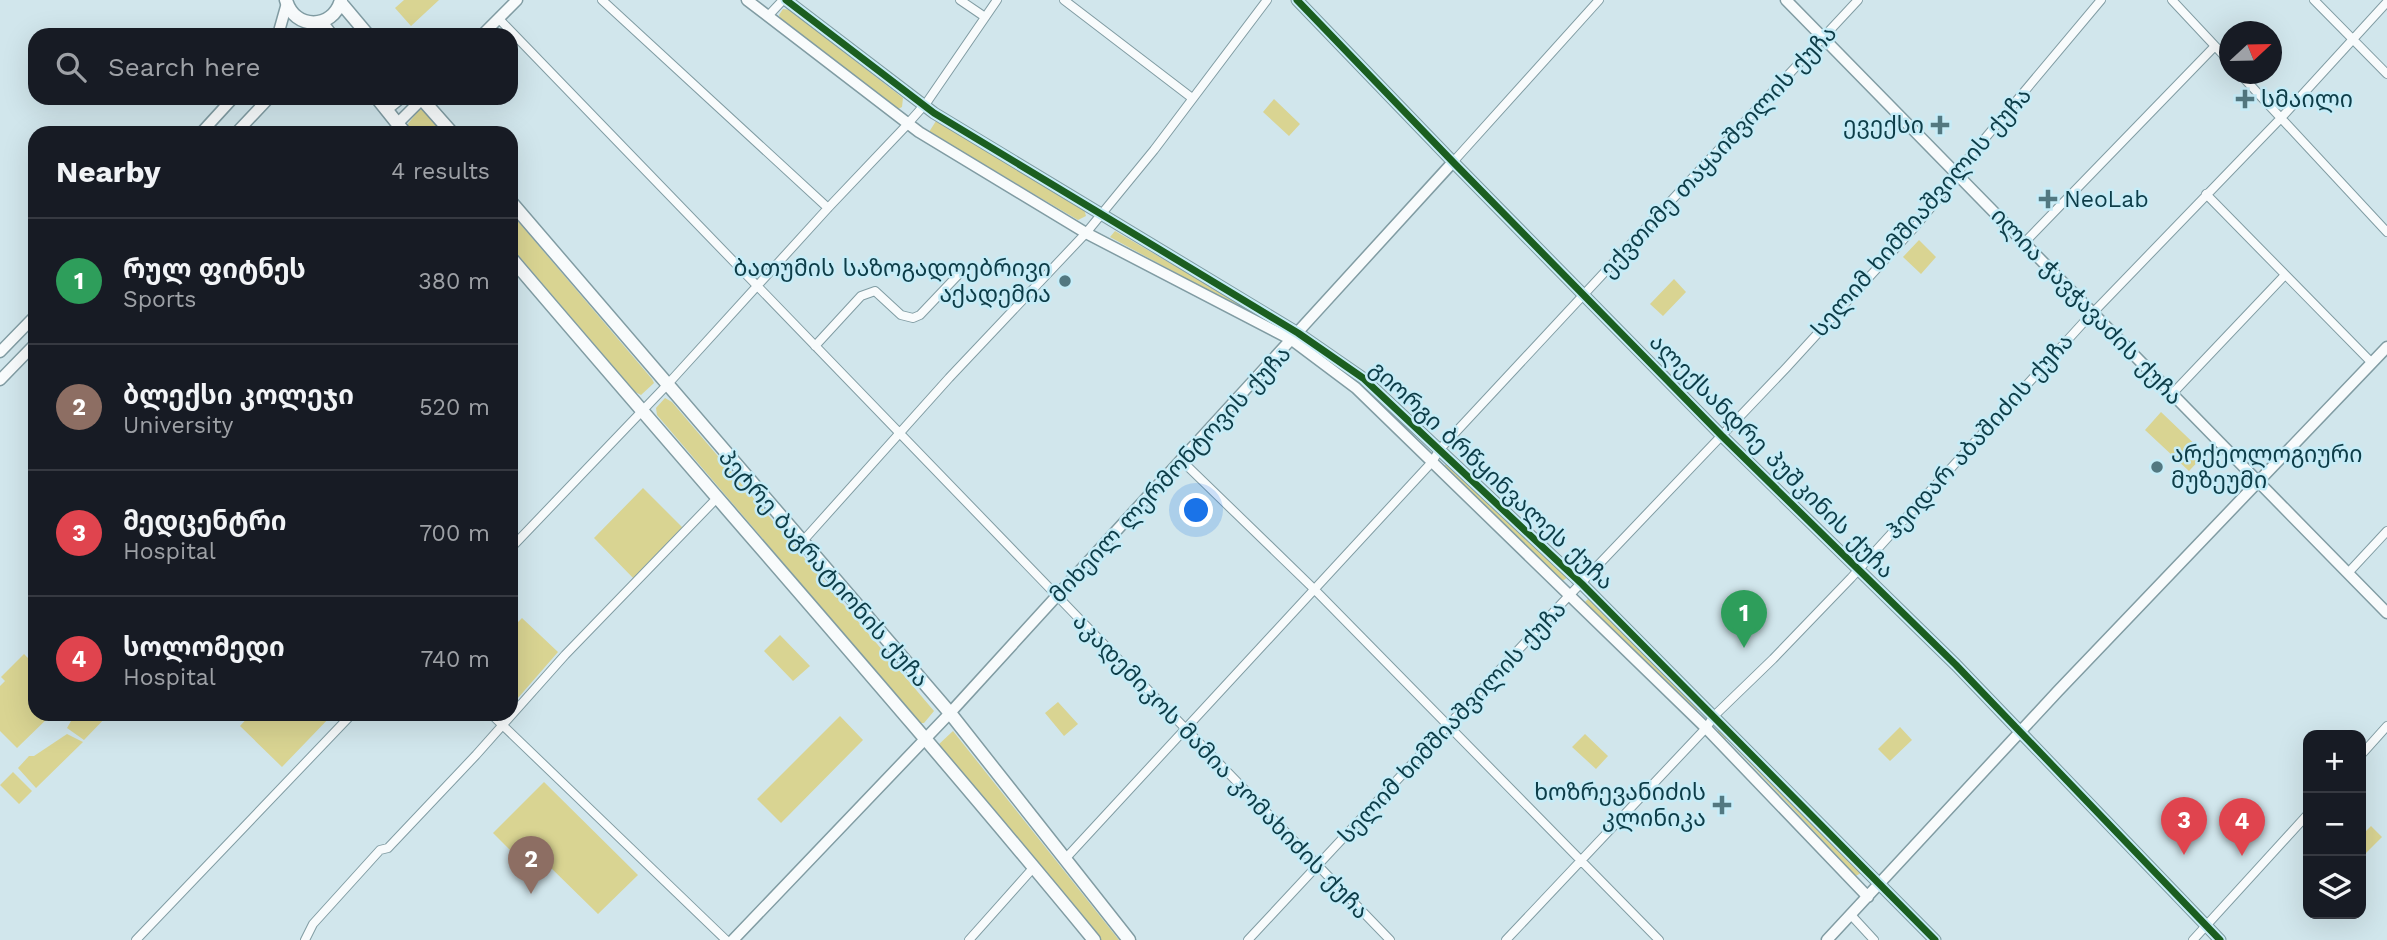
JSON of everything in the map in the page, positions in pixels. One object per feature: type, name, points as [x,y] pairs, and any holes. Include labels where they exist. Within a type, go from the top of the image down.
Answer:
[{"type":"main road","points":[[286,2],[298,18],[316,27],[336,13],[341,1],[362,28]]},
{"type":"main road","points":[[382,105],[399,126]]},
{"type":"main road","points":[[427,105],[446,126]]},
{"type":"main road","name":"პეტრე ბაგრატიონის ქუჩა","points":[[518,210],[950,713],[1129,940]]},
{"type":"main road","name":"პეტრე ბაგრატიონის ქუჩა","points":[[518,266],[926,738],[1094,940]]},
{"type":"street","points":[[489,28],[517,0]]},
{"type":"street","points":[[602,0],[828,208]]},
{"type":"street","name":"გიორგი ბრწყინვალეს ქუჩა","points":[[747,0],[908,123],[1086,233],[1295,337],[1356,388],[1570,595],[1706,729],[1868,897]]},
{"type":"street","points":[[768,16],[784,0]]},
{"type":"street","name":"გიორგი ბრწყინვალეს ქუჩა","points":[[784,0],[923,106],[1010,161],[1102,214],[1363,379],[1582,584],[1935,940]]},
{"type":"street","points":[[960,0],[985,17]]},
{"type":"street","points":[[518,541],[667,385],[908,123],[923,106],[997,0]]},
{"type":"street","points":[[1064,0],[1192,98]]},
{"type":"street","points":[[802,542],[899,433],[1086,233],[1154,150],[1267,0]]},
{"type":"street","name":"ალექსანდრე პუშკინის ქუჩა","points":[[1297,0],[1722,436],[2021,732],[2220,940]]},
{"type":"street","name":"მიხეილ ლერმონტოვის ქუჩა","points":[[733,940],[950,713],[1599,0]]},
{"type":"street","name":"ილია ჭავჭავაძის ქუჩა","points":[[1786,0],[2387,614]]},
{"type":"street","name":"ექვთიმე თაყაიშვილის ქუჩა","points":[[1066,858],[1432,462],[1440,449],[1858,0]]},
{"type":"street","name":"სელიმ ხიმშიაშვილის ქუჩა","points":[[1248,940],[1722,436],[1906,236],[2101,0]]},
{"type":"street","points":[[2172,0],[2219,50]]},
{"type":"street","points":[[2314,0],[2387,74]]},
{"type":"street","points":[[280,28],[286,2]]},
{"type":"street","name":"ჰეიდარ აბაშიძის ქუჩა","points":[[1706,729],[1714,716],[1859,569],[2094,312],[2281,118],[2387,2]]},
{"type":"street","name":"აკადემიკოს მამია კომახიძის ქუჩა","points":[[499,19],[508,28]]},
{"type":"street","name":"აკადემიკოს მამია კომახიძის ქუჩა","points":[[518,39],[1390,940]]},
{"type":"street","points":[[2025,242],[2215,46]]},
{"type":"street","points":[[2249,84],[2387,232]]},
{"type":"street","points":[[207,126],[227,105]]},
{"type":"street","points":[[243,126],[262,105]]},
{"type":"street","points":[[386,110],[392,105]]},
{"type":"street","points":[[402,126],[418,105]]},
{"type":"street","points":[[2206,194],[2372,363]]},
{"type":"street","points":[[815,346],[861,296],[869,292],[875,291],[901,315],[913,318],[920,315],[958,275]]},
{"type":"street","points":[[2172,394],[2285,275]]},
{"type":"street","points":[[0,352],[28,323]]},
{"type":"street","points":[[1828,940],[2257,481],[2387,347]]},
{"type":"street","points":[[0,380],[28,351]]},
{"type":"street","points":[[1181,460],[1314,589],[1659,940]]},
{"type":"street","points":[[518,707],[717,498]]},
{"type":"street","points":[[2348,573],[2387,531]]},
{"type":"street","points":[[136,940],[345,721]]},
{"type":"street","points":[[498,721],[726,940]]},
{"type":"street","points":[[305,940],[313,924],[344,889],[380,850],[388,848],[506,721]]},
{"type":"street","points":[[2366,749],[2387,726]]},
{"type":"street","points":[[1506,940],[1706,729]]},
{"type":"street","points":[[2193,940],[2303,820]]},
{"type":"street","points":[[969,940],[1034,867]]},
{"type":"street","points":[[1851,915],[1874,940]]},
{"type":"shaded area","points":[[404,0],[439,0],[411,26],[395,8]]},
{"type":"shaded area","points":[[783,9],[790,10],[903,98],[902,107],[896,110],[781,21],[779,15]]},
{"type":"shaded area","points":[[1274,99],[1300,124],[1289,136],[1263,112]]},
{"type":"shaded area","points":[[423,109],[437,126],[408,126],[419,110]]},
{"type":"shaded area","points":[[936,121],[1084,209],[1086,216],[1078,220],[929,132]]},
{"type":"shaded area","points":[[518,221],[652,379],[654,383],[641,395],[635,392],[518,255]]},
{"type":"shaded area","points":[[1115,231],[1277,325],[1275,327],[1110,237]]},
{"type":"shaded area","points":[[1919,240],[1936,257],[1921,274],[1903,257]]},
{"type":"shaded area","points":[[1674,279],[1686,292],[1663,316],[1650,304]]},
{"type":"shaded area","points":[[665,398],[672,402],[934,711],[924,723],[920,723],[657,415],[656,408]]},
{"type":"shaded area","points":[[2161,412],[2205,454],[2189,471],[2145,430]]},
{"type":"shaded area","points":[[1447,463],[1568,577],[1561,582],[1444,466]]},
{"type":"shaded area","points":[[643,488],[685,530],[636,581],[594,538]]},
{"type":"shaded area","points":[[1589,598],[1700,708],[1693,711],[1586,605],[1585,602]]},
{"type":"shaded area","points":[[522,618],[558,652],[518,698],[518,622]]},
{"type":"shaded area","points":[[780,635],[810,666],[793,681],[764,651]]},
{"type":"shaded area","points":[[24,654],[28,658],[28,721],[45,721],[17,748],[0,731],[0,686],[5,681],[1,677]]},
{"type":"shaded area","points":[[1058,702],[1078,724],[1064,736],[1045,713]]},
{"type":"shaded area","points":[[840,716],[863,740],[781,823],[757,799]]},
{"type":"shaded area","points":[[71,721],[102,721],[84,740],[67,728]]},
{"type":"shaded area","points":[[245,721],[326,721],[282,767],[240,726]]},
{"type":"shaded area","points":[[1900,727],[1912,740],[1890,761],[1878,749]]},
{"type":"shaded area","points":[[1719,729],[1723,729],[1861,873],[1854,877],[1844,867],[1843,862],[1727,739],[1722,739],[1717,733]]},
{"type":"shaded area","points":[[953,731],[1119,940],[1098,940],[937,746]]},
{"type":"shaded area","points":[[67,734],[83,742],[36,788],[18,768],[29,756],[34,756]]},
{"type":"shaded area","points":[[1585,734],[1608,756],[1596,769],[1572,747]]},
{"type":"shaded area","points":[[13,772],[32,791],[19,804],[0,785]]},
{"type":"shaded area","points":[[544,782],[638,875],[598,914],[548,865],[536,876],[493,833]]},
{"type":"shaded area","points":[[2371,826],[2382,837],[2366,853],[2366,831]]},
{"type":"cycle path","points":[[786,0],[934,113],[1298,333],[1363,378],[1582,584],[1935,940]]},
{"type":"cycle path","points":[[1297,0],[1722,436],[1956,665],[2220,940]]},
{"type":"place","name":"სმაილი","points":[[2245,99]]},
{"type":"place","name":"ევექსი","points":[[1940,125]]},
{"type":"place","name":"NeoLab","points":[[2048,199]]},
{"type":"place","name":"ბათუმის საზოგადოებრივი აქადემია","points":[[1065,281]]},
{"type":"place","name":"არქეოლოგიური მუზეუმი","points":[[2157,467]]},
{"type":"place","name":"რულ ფიტნეს","points":[[1744,648]]},
{"type":"place","name":"ხოზრევანიძის კლინიკა","points":[[1722,805]]},
{"type":"place","name":"მედცენტრი","points":[[2184,855]]},
{"type":"place","name":"სოლომედი","points":[[2242,856]]},
{"type":"place","name":"ბლექსი კოლეჯი","points":[[531,894]]}]
